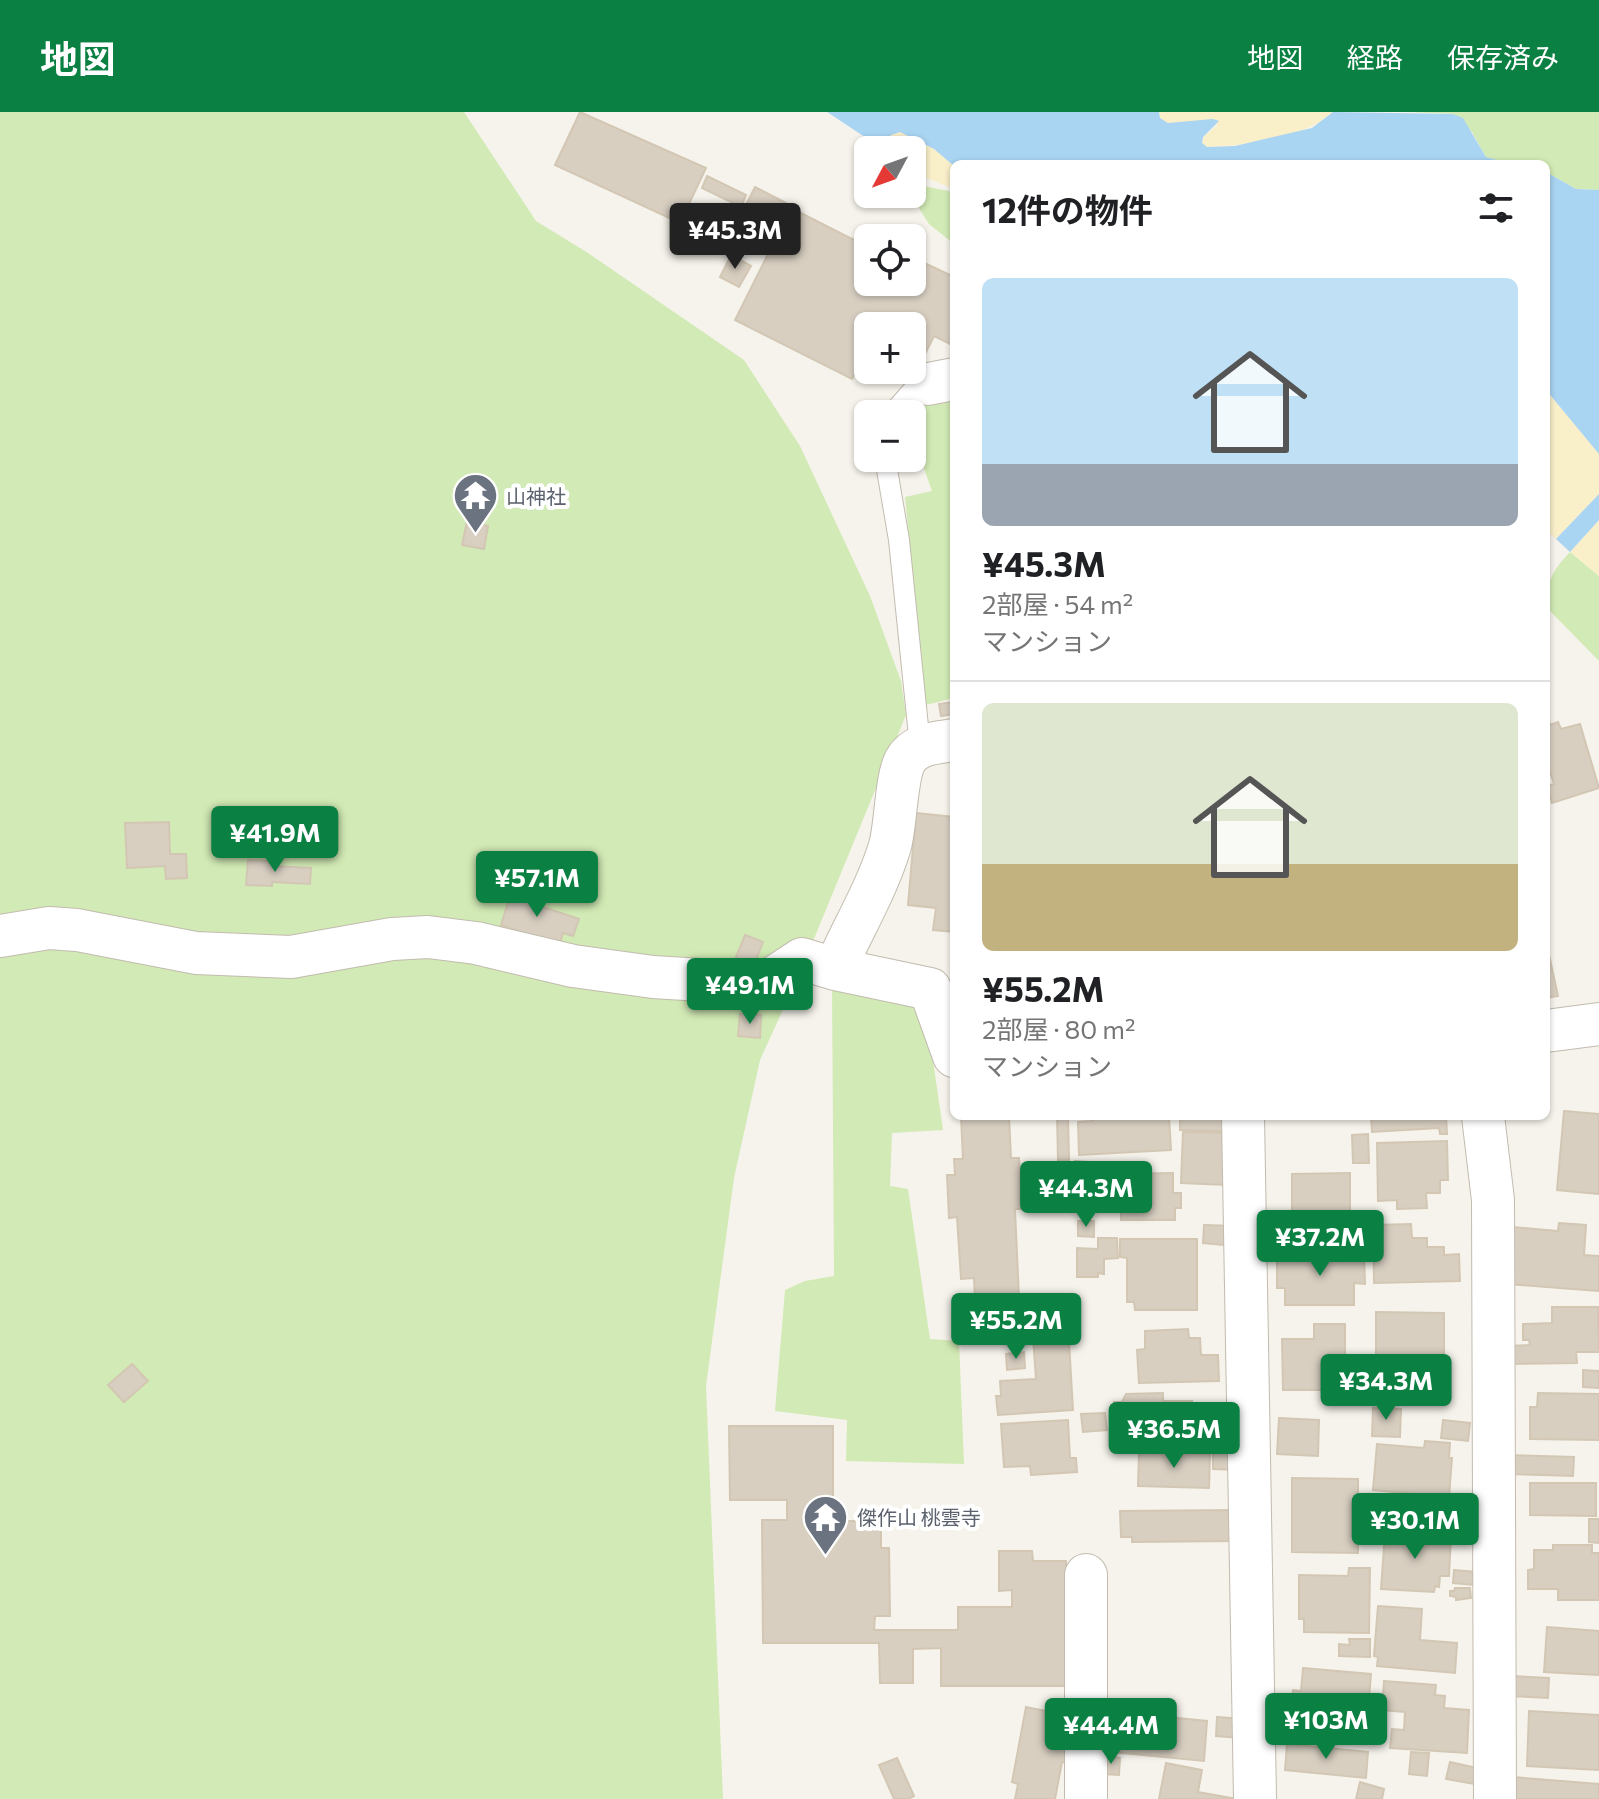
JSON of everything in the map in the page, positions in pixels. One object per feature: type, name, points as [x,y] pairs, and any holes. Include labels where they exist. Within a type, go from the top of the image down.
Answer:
[{"type":"street","points":[[835,969],[854,926],[879,882],[891,841],[905,761],[937,743]]},
{"type":"street","points":[[0,936],[49,928],[63,929],[196,953],[277,957],[392,939],[428,937],[476,943],[573,966],[653,977],[718,981],[770,980],[802,959],[930,989],[950,1045]]},
{"type":"street","points":[[1550,1030],[1599,1024]]},
{"type":"street","points":[[1243,1120],[1255,1799]]},
{"type":"street","points":[[1483,1120],[1493,1200],[1495,1799]]},
{"type":"street","points":[[1086,1575],[1086,1799]]},
{"type":"lane","points":[[904,400],[914,389],[941,382]]},
{"type":"lane","points":[[887,472],[937,743]]},
{"type":"green space","points":[[0,112],[464,112],[536,221],[744,360],[800,446],[870,596],[901,681],[906,715],[802,968],[760,1060],[734,1178],[706,1386],[723,1799],[0,1799]]},
{"type":"green space","points":[[1409,112],[1599,112],[1599,190],[1576,189],[1550,174],[1550,160],[1497,160],[1486,157],[1472,132],[1453,114]]},
{"type":"green space","points":[[926,187],[950,191],[950,241],[929,224],[919,208],[926,208]]},
{"type":"green space","points":[[950,390],[950,699],[926,705],[905,497],[932,491],[925,472],[926,400],[918,400]]},
{"type":"green space","points":[[1570,552],[1599,576],[1599,661],[1550,611],[1550,582]]},
{"type":"green space","points":[[832,983],[924,998],[943,1130],[892,1133],[890,1186],[908,1189],[930,1339],[959,1341],[964,1464],[846,1461],[847,1420],[775,1411],[785,1290],[805,1281],[834,1276]]},
{"type":"sand","points":[[1159,112],[1333,112],[1306,129],[1273,139],[1207,147],[1202,143],[1203,137],[1218,125],[1167,123],[1160,118]]},
{"type":"sand","points":[[926,145],[950,163],[950,187],[926,178]]},
{"type":"sand","points":[[1550,395],[1599,454],[1599,494],[1556,539],[1550,534]]},
{"type":"sand","points":[[1599,520],[1599,576],[1570,552]]},
{"type":"water","points":[[827,112],[1159,112],[1160,118],[1168,123],[1219,121],[1203,137],[1202,143],[1207,147],[1235,146],[1312,128],[1333,112],[1453,114],[1463,118],[1486,157],[1497,160],[950,160],[950,163],[926,145],[926,136],[908,136],[900,132],[863,136]]},
{"type":"water","points":[[1550,174],[1576,189],[1599,190],[1599,454],[1550,395]]},
{"type":"water","points":[[1599,494],[1599,520],[1570,552],[1556,539]]},
{"type":"building","points":[[580,112],[706,168],[680,223],[555,165]]},
{"type":"building","points":[[707,176],[746,195],[741,207],[702,188]]},
{"type":"building","points":[[755,187],[786,203],[769,237],[738,220]]},
{"type":"building","points":[[791,208],[854,240],[854,296],[926,296],[926,264],[950,275],[950,344],[934,336],[926,352],[926,312],[854,312],[852,379],[735,320]]},
{"type":"building","points":[[731,255],[751,266],[739,287],[720,277]]},
{"type":"building","name":"山神社","points":[[467,521],[488,526],[484,549],[462,545]]},
{"type":"building","points":[[950,703],[950,715],[941,716],[939,704]]},
{"type":"building","points":[[1558,722],[1561,729],[1580,724],[1599,788],[1552,803],[1550,785],[1554,784],[1550,772],[1550,725]]},
{"type":"building","points":[[916,813],[950,817],[950,932],[933,930],[936,908],[908,905]]},
{"type":"building","points":[[169,822],[170,854],[186,854],[187,878],[166,879],[165,866],[127,868],[125,823]]},
{"type":"building","points":[[248,860],[274,861],[274,866],[311,868],[310,884],[272,882],[272,886],[246,885]]},
{"type":"building","points":[[514,883],[541,892],[537,905],[579,919],[573,936],[563,933],[557,952],[525,942],[528,934],[501,925]]},
{"type":"building","points":[[745,935],[763,942],[754,965],[736,957]]},
{"type":"building","points":[[1550,959],[1558,996],[1550,997]]},
{"type":"building","points":[[740,1014],[761,1015],[760,1038],[738,1036]]},
{"type":"building","points":[[1564,1111],[1599,1114],[1599,1194],[1557,1190]]},
{"type":"building","points":[[961,1120],[1009,1120],[1011,1158],[1019,1158],[1022,1209],[1015,1209],[1020,1321],[976,1323],[974,1278],[961,1279],[957,1217],[949,1218],[947,1175],[955,1175],[954,1159],[963,1159]]},
{"type":"building","points":[[1057,1120],[1068,1120],[1069,1160],[1058,1160]]},
{"type":"building","points":[[1169,1120],[1171,1150],[1079,1155],[1078,1122]]},
{"type":"building","points":[[1180,1120],[1227,1120],[1227,1131],[1180,1130]]},
{"type":"building","points":[[1371,1120],[1446,1120],[1447,1134],[1440,1134],[1439,1128],[1372,1132]]},
{"type":"building","points":[[1183,1132],[1228,1133],[1227,1185],[1181,1183]]},
{"type":"building","points":[[1368,1134],[1369,1163],[1353,1163],[1352,1135]]},
{"type":"building","points":[[1447,1141],[1448,1180],[1440,1180],[1440,1193],[1426,1193],[1427,1208],[1397,1209],[1397,1200],[1378,1201],[1377,1143]]},
{"type":"building","points":[[1075,1161],[1089,1162],[1088,1179],[1075,1179]]},
{"type":"building","points":[[1173,1173],[1173,1193],[1181,1193],[1181,1208],[1175,1208],[1175,1220],[1121,1220],[1120,1174]]},
{"type":"building","points":[[1350,1173],[1350,1219],[1292,1219],[1292,1174]]},
{"type":"building","points":[[1078,1221],[1094,1221],[1094,1237],[1078,1236]]},
{"type":"building","points":[[1559,1223],[1586,1225],[1584,1255],[1599,1256],[1599,1291],[1508,1284],[1513,1227],[1558,1231]]},
{"type":"building","points":[[1411,1224],[1412,1238],[1427,1238],[1427,1247],[1444,1247],[1444,1255],[1459,1254],[1460,1281],[1374,1283],[1373,1225]]},
{"type":"building","points":[[1204,1225],[1235,1226],[1234,1246],[1203,1243]]},
{"type":"building","points":[[1098,1238],[1117,1238],[1118,1258],[1104,1259],[1104,1274],[1098,1273],[1098,1277],[1077,1277],[1077,1248],[1098,1249]]},
{"type":"building","points":[[1120,1239],[1197,1239],[1197,1310],[1135,1310],[1134,1302],[1127,1302],[1127,1258],[1120,1257]]},
{"type":"building","points":[[1364,1253],[1365,1284],[1354,1283],[1354,1305],[1285,1305],[1285,1288],[1277,1288],[1277,1254]]},
{"type":"building","points":[[1552,1307],[1598,1307],[1599,1352],[1576,1352],[1577,1363],[1507,1364],[1507,1346],[1530,1345],[1529,1340],[1523,1340],[1523,1324],[1552,1323]]},
{"type":"building","points":[[1056,1309],[1068,1309],[1069,1335],[1058,1336]]},
{"type":"building","points":[[1376,1312],[1444,1313],[1444,1386],[1376,1385]]},
{"type":"building","points":[[1314,1324],[1345,1324],[1345,1361],[1364,1362],[1364,1390],[1283,1390],[1282,1339],[1314,1339]]},
{"type":"building","points":[[1188,1329],[1189,1338],[1200,1338],[1201,1355],[1218,1355],[1219,1381],[1139,1383],[1137,1350],[1145,1349],[1145,1331]]},
{"type":"building","points":[[1051,1336],[1052,1343],[1069,1341],[1073,1410],[998,1415],[996,1396],[1001,1396],[1000,1381],[1036,1379],[1033,1337]]},
{"type":"building","points":[[1024,1352],[1025,1368],[1007,1370],[1006,1354]]},
{"type":"building","points":[[132,1364],[148,1381],[124,1402],[108,1385]]},
{"type":"building","points":[[1583,1370],[1599,1371],[1599,1388],[1583,1387]]},
{"type":"building","points":[[1163,1393],[1163,1401],[1192,1401],[1192,1411],[1201,1411],[1201,1439],[1139,1439],[1139,1426],[1115,1427],[1114,1402],[1122,1402],[1126,1394]]},
{"type":"building","points":[[1538,1393],[1599,1394],[1599,1440],[1530,1439],[1530,1407],[1537,1407]]},
{"type":"building","points":[[1373,1408],[1401,1409],[1400,1437],[1372,1436]]},
{"type":"building","points":[[1105,1413],[1107,1430],[1083,1432],[1081,1414]]},
{"type":"building","points":[[1279,1418],[1319,1420],[1318,1456],[1277,1454]]},
{"type":"building","points":[[1068,1420],[1070,1458],[1076,1458],[1077,1472],[1031,1475],[1030,1466],[1004,1467],[1001,1424]]},
{"type":"building","points":[[1443,1420],[1470,1423],[1468,1441],[1441,1438]]},
{"type":"building","name":"傑作山 桃雲寺","points":[[729,1426],[833,1426],[833,1500],[812,1500],[812,1521],[881,1521],[881,1548],[889,1548],[890,1616],[875,1616],[874,1630],[958,1630],[958,1607],[1012,1607],[1012,1590],[999,1591],[999,1551],[1032,1551],[1033,1561],[1066,1561],[1066,1686],[941,1686],[941,1648],[913,1649],[913,1683],[880,1683],[879,1643],[763,1643],[762,1520],[787,1520],[787,1500],[730,1500]]},
{"type":"building","points":[[1425,1441],[1450,1443],[1449,1497],[1373,1490],[1377,1444],[1424,1448]]},
{"type":"building","points":[[1207,1446],[1237,1446],[1236,1470],[1213,1469],[1213,1452],[1207,1451]]},
{"type":"building","points":[[1139,1452],[1210,1454],[1209,1488],[1138,1486]]},
{"type":"building","points":[[1505,1455],[1574,1457],[1573,1476],[1505,1474]]},
{"type":"building","points":[[1292,1478],[1358,1479],[1358,1553],[1292,1552]]},
{"type":"building","points":[[1530,1483],[1596,1483],[1596,1516],[1530,1515]]},
{"type":"building","points":[[1445,1500],[1474,1503],[1472,1522],[1444,1519]]},
{"type":"building","points":[[1237,1510],[1237,1541],[1132,1542],[1132,1537],[1121,1537],[1120,1511]]},
{"type":"building","points":[[1589,1519],[1599,1519],[1599,1543],[1589,1542]]},
{"type":"building","points":[[1425,1532],[1451,1534],[1449,1576],[1440,1576],[1439,1587],[1435,1586],[1434,1592],[1381,1589],[1385,1533],[1425,1536]]},
{"type":"building","points":[[1553,1545],[1592,1545],[1592,1553],[1599,1553],[1599,1600],[1558,1600],[1558,1589],[1528,1589],[1528,1570],[1534,1569],[1534,1550],[1553,1550]]},
{"type":"building","points":[[1349,1568],[1370,1568],[1369,1633],[1304,1632],[1304,1619],[1299,1619],[1299,1575],[1348,1576]]},
{"type":"building","points":[[1454,1570],[1476,1572],[1475,1585],[1453,1583]]},
{"type":"building","points":[[1470,1588],[1471,1598],[1456,1600],[1456,1597],[1450,1596],[1450,1591]]},
{"type":"building","points":[[1378,1606],[1422,1609],[1420,1640],[1457,1643],[1455,1673],[1377,1666],[1378,1657],[1374,1656]]},
{"type":"building","points":[[1547,1627],[1599,1631],[1599,1675],[1544,1672]]},
{"type":"building","points":[[1349,1639],[1370,1639],[1370,1657],[1339,1656],[1339,1644],[1350,1645]]},
{"type":"building","points":[[1303,1668],[1371,1674],[1368,1711],[1350,1709],[1348,1728],[1300,1724],[1301,1707],[1292,1706],[1293,1690],[1301,1691]]},
{"type":"building","points":[[1512,1676],[1549,1678],[1548,1698],[1511,1696]]},
{"type":"building","points":[[1384,1681],[1436,1685],[1435,1695],[1445,1696],[1444,1708],[1469,1710],[1467,1753],[1390,1748],[1392,1729],[1404,1730],[1405,1712],[1382,1710]]},
{"type":"building","points":[[1026,1707],[1071,1716],[1067,1763],[1062,1762],[1055,1799],[1015,1799],[1018,1784],[1012,1782]]},
{"type":"building","points":[[1529,1711],[1599,1715],[1599,1770],[1527,1766]]},
{"type":"building","points":[[1116,1712],[1207,1721],[1204,1761],[1112,1752]]},
{"type":"building","points":[[1217,1717],[1243,1719],[1241,1738],[1216,1736]]},
{"type":"building","points":[[1287,1744],[1368,1752],[1366,1778],[1285,1770]]},
{"type":"building","points":[[1411,1752],[1429,1753],[1427,1776],[1409,1774]]},
{"type":"building","points":[[1104,1756],[1120,1758],[1119,1775],[1102,1774]]},
{"type":"building","points":[[897,1758],[914,1796],[908,1799],[894,1799],[879,1765]]},
{"type":"building","points":[[1450,1762],[1477,1768],[1475,1784],[1446,1779]]},
{"type":"building","points":[[1166,1763],[1202,1770],[1198,1792],[1237,1799],[1159,1799]]},
{"type":"building","points":[[1512,1777],[1599,1784],[1599,1799],[1511,1799]]},
{"type":"building","points":[[1360,1782],[1384,1789],[1382,1799],[1356,1799]]},
{"type":"place","name":"山神社","points":[[475,535]]},
{"type":"place","name":"傑作山 桃雲寺","points":[[826,1556]]}]
